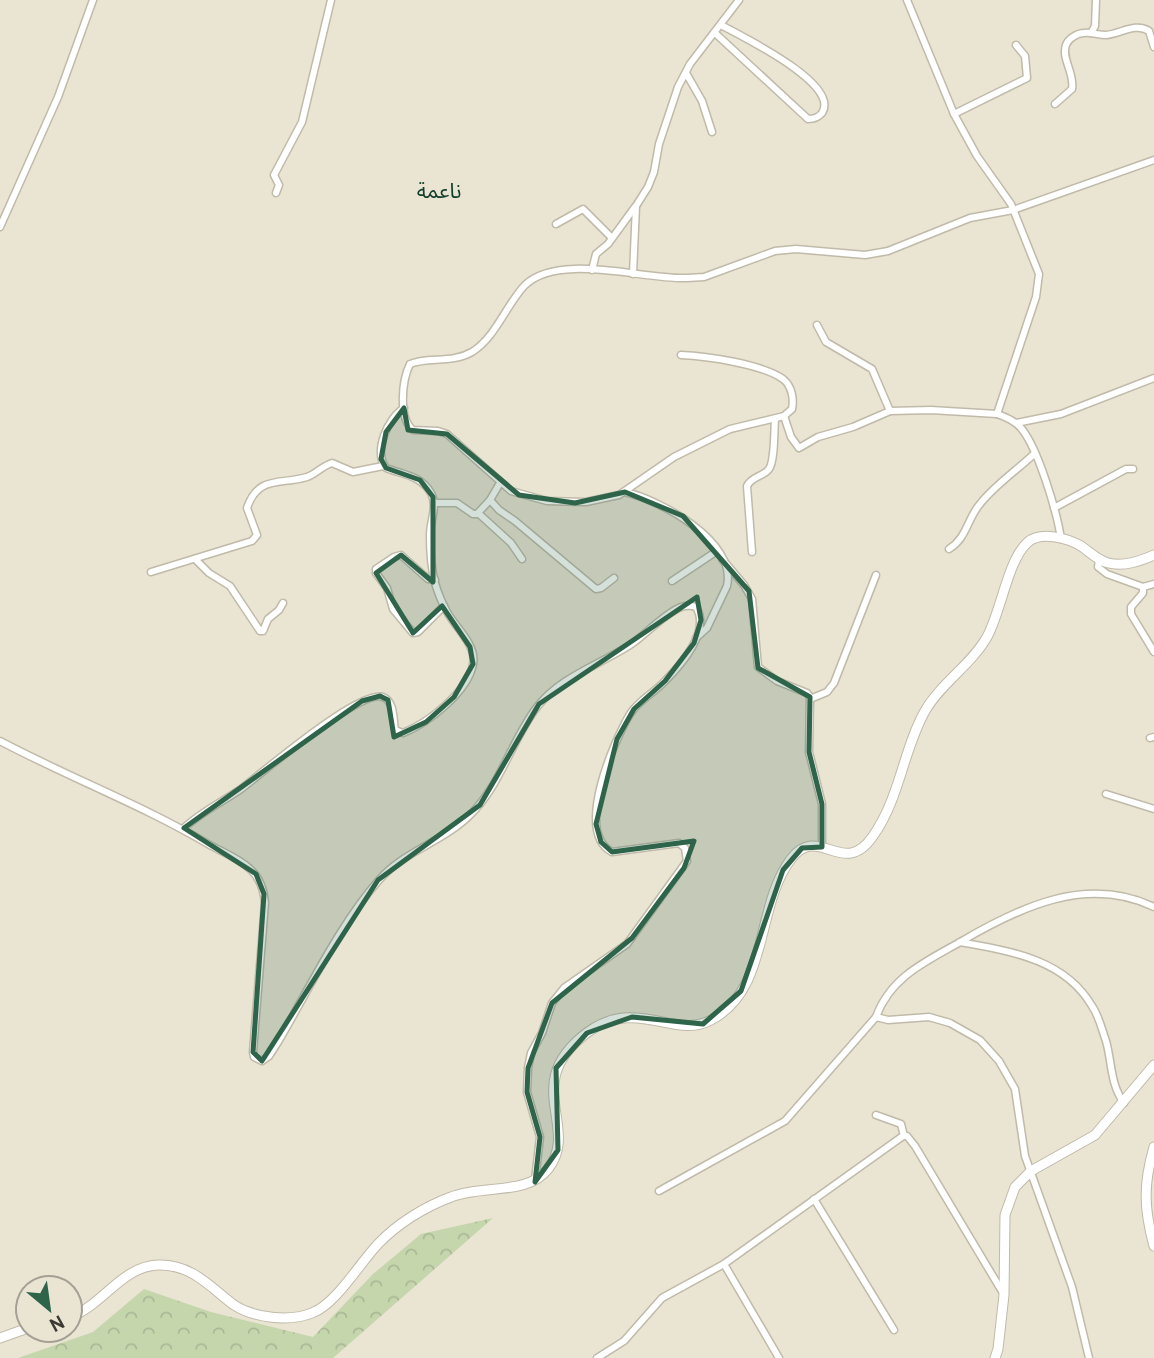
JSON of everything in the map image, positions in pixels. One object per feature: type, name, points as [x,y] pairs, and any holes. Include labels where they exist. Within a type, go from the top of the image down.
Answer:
[{"type":"street","points":[[0,227],[58,97],[93,0]]},
{"type":"street","points":[[276,192],[279,185],[274,175],[302,121],[331,0]]},
{"type":"street","points":[[592,270],[596,254],[612,238],[648,187],[663,133],[685,73],[739,0]]},
{"type":"street","points":[[907,0],[954,114],[977,156],[1013,209],[1039,279],[1034,304],[997,414]]},
{"type":"street","points":[[1091,33],[1096,26],[1096,0]]},
{"type":"street","points":[[715,33],[808,119],[821,115],[825,106],[822,94],[814,83],[779,58],[721,25]]},
{"type":"street","points":[[1055,104],[1070,92],[1073,84],[1066,45],[1071,38],[1091,33],[1108,35],[1138,27],[1145,28],[1150,34],[1154,47]]},
{"type":"street","points":[[954,114],[1027,78],[1025,56],[1016,45]]},
{"type":"street","points":[[685,73],[702,101],[712,132]]},
{"type":"street","points":[[681,355],[728,361],[783,379],[790,388],[793,404],[789,414],[736,427],[692,447],[625,492],[604,499],[561,502],[519,495],[500,483],[447,434],[410,429],[404,408],[404,389],[410,365],[417,361],[461,357],[475,349],[490,335],[524,287],[533,280],[563,271],[592,270],[681,279],[698,278],[766,253],[784,250],[881,253],[970,218],[1013,209],[1154,160]]},
{"type":"street","points":[[633,274],[636,206]]},
{"type":"street","points":[[556,224],[583,209],[612,238]]},
{"type":"street","points":[[817,325],[826,342],[872,369],[890,411]]},
{"type":"street","points":[[1016,423],[1061,414],[1154,378]]},
{"type":"street","points":[[383,466],[383,439],[397,414],[404,408]]},
{"type":"street","points":[[784,416],[799,448],[818,437],[853,427],[890,411],[931,410],[997,414],[1016,423],[1023,430],[1054,508],[1061,539]]},
{"type":"street","points":[[752,552],[747,485],[771,466],[775,419]]},
{"type":"street","points":[[948,549],[962,537],[970,516],[979,504],[1034,454]]},
{"type":"street","points":[[151,572],[245,545],[257,538],[247,508],[255,490],[264,485],[310,476],[332,463],[353,472],[383,466],[420,480],[435,503],[430,532],[435,580],[444,606],[470,647],[474,660],[466,678],[445,707],[426,722],[400,733],[395,730],[391,706],[386,698],[380,696],[362,701],[306,737],[254,779],[184,828]]},
{"type":"street","points":[[1054,508],[1126,469],[1133,469]]},
{"type":"street","points":[[435,503],[457,503],[472,514],[478,513],[500,483]]},
{"type":"street","points":[[625,492],[650,499],[683,516],[707,538],[752,599],[758,667],[777,681],[807,693],[810,699],[810,752],[822,804],[822,846]]},
{"type":"street","points":[[490,500],[596,589],[614,579]]},
{"type":"street","points":[[478,513],[501,533],[522,559]]},
{"type":"street","points":[[84,1310],[116,1284],[136,1272],[161,1265],[176,1267],[200,1276],[231,1303],[249,1312],[276,1317],[306,1315],[327,1303],[388,1235],[420,1212],[463,1193],[535,1182],[549,1168],[558,1150],[554,1083],[556,1068],[564,1056],[587,1033],[613,1020],[639,1017],[693,1026],[718,1016],[745,984],[774,891],[788,862],[802,848],[811,846],[822,846],[847,855],[860,851],[867,845],[893,799],[922,718],[937,695],[984,642],[1020,551],[1033,538],[1042,537],[1061,539],[1080,546],[1111,564],[1135,563],[1154,555]]},
{"type":"street","points":[[671,581],[717,551]]},
{"type":"street","points":[[435,580],[428,579],[401,555],[376,569],[387,588],[393,609],[413,633],[418,632],[444,606]]},
{"type":"street","points":[[195,559],[209,573],[230,586],[261,631],[283,603]]},
{"type":"street","points":[[535,1182],[540,1137],[527,1092],[528,1068],[531,1053],[542,1033],[552,1003],[564,988],[627,944],[687,860],[685,848],[679,844],[612,852],[599,839],[596,818],[603,778],[626,722],[640,703],[671,675],[695,639],[707,628],[727,586],[722,559]]},
{"type":"street","points":[[1099,559],[1098,567],[1107,574],[1143,587],[1154,584]]},
{"type":"street","points":[[810,699],[827,692],[834,683],[876,575]]},
{"type":"street","points":[[1143,587],[1143,593],[1131,607],[1131,614],[1154,652]]},
{"type":"street","points":[[0,741],[98,790],[184,828],[256,874],[264,894],[264,919],[253,1052],[258,1060],[265,1060],[333,947],[378,880],[393,867],[452,831],[480,805],[495,783],[524,726],[546,698],[561,685],[628,646],[681,607],[692,605],[699,613],[701,621],[695,639]]},
{"type":"street","points":[[1105,794],[1154,808]]},
{"type":"street","points":[[659,1191],[785,1121],[876,1017],[903,976],[919,964],[1012,912],[1062,899],[1109,894],[1154,907]]},
{"type":"street","points":[[960,942],[1027,956],[1051,968],[1077,987],[1096,1012],[1108,1051],[1113,1083],[1124,1103]]},
{"type":"street","points":[[876,1017],[888,1020],[922,1017],[939,1020],[967,1031],[986,1045],[999,1061],[1015,1089],[1024,1149],[1072,1287],[1089,1358]]},
{"type":"street","points":[[998,1355],[1004,1295],[1006,1209],[1015,1187],[1031,1171],[1095,1135],[1154,1065]]},
{"type":"street","points":[[876,1115],[901,1124],[904,1136]]},
{"type":"street","points":[[904,1136],[915,1146],[1004,1295]]},
{"type":"street","points":[[597,1358],[625,1340],[662,1298],[724,1265],[904,1136]]},
{"type":"street","points":[[1154,1147],[1145,1191],[1146,1212],[1154,1246]]},
{"type":"street","points":[[814,1199],[894,1330]]},
{"type":"street","points":[[724,1265],[779,1358]]},
{"type":"highlighted area","points":[[404,408],[408,430],[447,434],[519,495],[575,503],[625,492],[683,516],[749,591],[758,668],[810,697],[809,752],[822,804],[822,847],[802,848],[783,870],[741,991],[703,1024],[632,1017],[587,1033],[556,1068],[558,1150],[535,1182],[540,1137],[527,1092],[528,1068],[552,1003],[632,938],[684,868],[694,841],[612,852],[601,842],[596,824],[617,739],[634,709],[665,681],[694,643],[701,620],[697,597],[539,704],[480,805],[378,880],[262,1061],[253,1052],[264,894],[256,874],[184,828],[362,701],[380,696],[388,700],[394,737],[426,722],[454,697],[473,664],[470,647],[442,606],[413,633],[376,573],[401,555],[433,582],[433,497],[420,480],[386,468],[381,459],[386,432]]},
{"type":"green space","points":[[493,1218],[333,1358],[18,1358],[58,1344],[84,1344],[84,1335],[93,1332],[144,1289],[211,1312],[313,1337],[373,1274],[421,1234]]},
{"type":"district","name":"ناعمة","points":[[439,192]]}]
